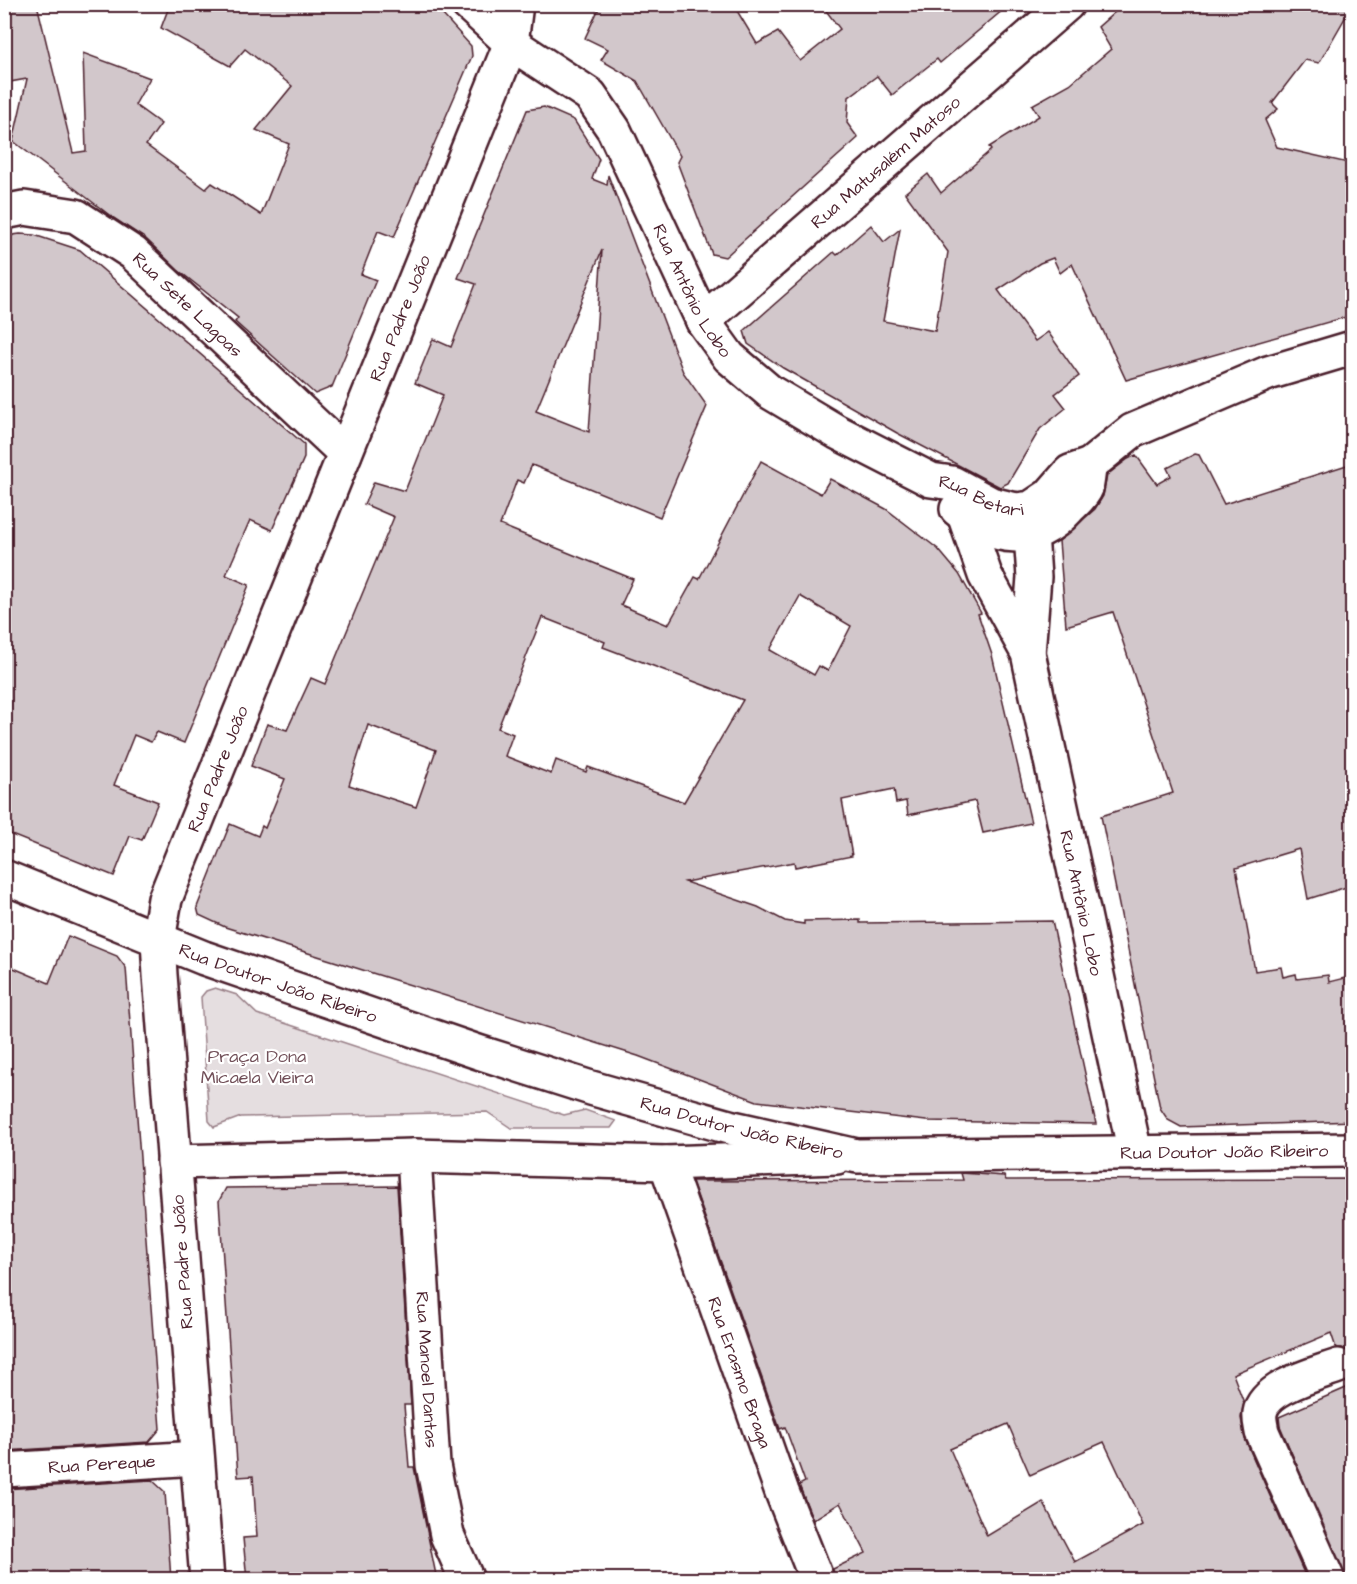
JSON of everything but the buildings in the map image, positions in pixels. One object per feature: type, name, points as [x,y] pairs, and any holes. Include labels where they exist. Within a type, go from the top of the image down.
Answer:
[{"type":"street","name":"Rua Antônio Lobo","points":[[468,4],[511,43],[590,95],[614,130],[703,321],[729,357],[770,392],[837,432],[931,480]]},
{"type":"street","name":"Rua Padre João","points":[[207,1580],[158,940],[165,899],[511,43],[516,4]]},
{"type":"street","name":"Rua Matusalém Matoso","points":[[703,321],[1065,5]]},
{"type":"street","name":"Rua Sete Lagoas","points":[[4,212],[24,208],[76,216],[132,253],[345,453]]},
{"type":"street","name":"Rua Betari","points":[[931,480],[951,483],[991,504],[1016,510],[1031,508],[1049,496],[1070,472],[1090,465],[1132,431],[1268,373],[1353,348]]},
{"type":"street","name":"Rua Betari","points":[[931,480],[944,499],[965,517],[992,531],[1015,536],[1031,534],[1059,518],[1086,490],[1090,465]]},
{"type":"street","name":"Rua Antônio Lobo","points":[[965,517],[986,574],[1028,653],[1135,1153]]},
{"type":"street","name":"Rua Antônio Lobo","points":[[1028,653],[1034,577],[1031,534]]},
{"type":"street","name":"Rua Doutor João Ribeiro","points":[[4,877],[158,940],[326,1000],[591,1088],[729,1128],[857,1156],[1353,1150]]},
{"type":"street","points":[[174,1162],[414,1156],[666,1163],[857,1156]]},
{"type":"street","name":"Rua Manoel Dantas","points":[[414,1156],[433,1465],[447,1535],[466,1580]]},
{"type":"street","name":"Rua Erasmo Braga","points":[[666,1163],[782,1492],[817,1580]]},
{"type":"street","points":[[1328,1580],[1262,1432],[1260,1414],[1264,1403],[1273,1394],[1338,1366]]},
{"type":"street","name":"Rua Pereque","points":[[4,1470],[198,1458]]},
{"type":"green space","name":"Praça Dona Micaela Vieira","points":[[215,988],[237,995],[257,1014],[564,1115],[585,1110],[616,1121],[611,1128],[511,1128],[487,1112],[241,1117],[214,1127],[209,1121],[201,997],[206,991]]}]
